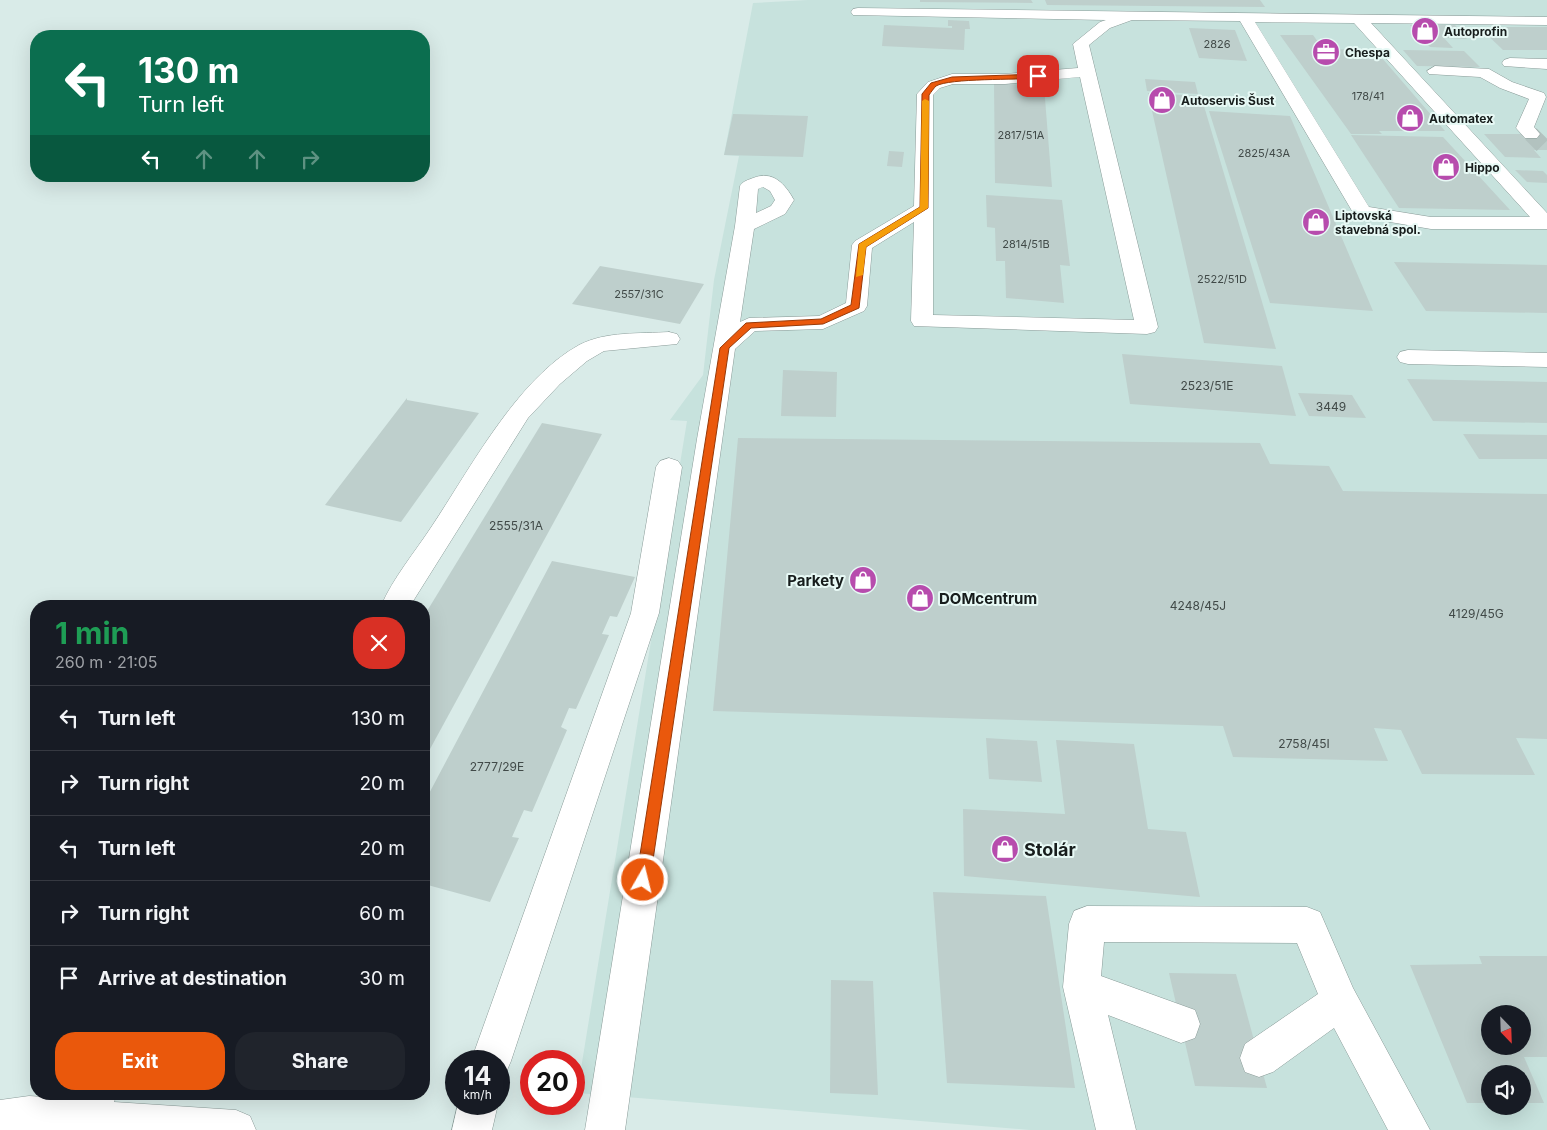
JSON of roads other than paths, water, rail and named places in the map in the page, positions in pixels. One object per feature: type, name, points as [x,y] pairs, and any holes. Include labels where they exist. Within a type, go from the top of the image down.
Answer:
[{"type":"lane","points":[[858,12],[1547,21]]},
{"type":"lane","points":[[1087,72],[1004,79],[952,79],[934,84],[925,94],[922,321],[1148,327],[1081,44],[1105,24],[1132,15]]},
{"type":"lane","points":[[1244,16],[1362,212],[1431,222],[1546,222]]},
{"type":"lane","points":[[1358,18],[1546,222]]},
{"type":"lane","points":[[1510,63],[1547,64]]},
{"type":"lane","points":[[1435,72],[1483,72],[1506,85],[1543,94]]},
{"type":"lane","points":[[1543,94],[1547,115]]},
{"type":"lane","points":[[1530,134],[1525,128],[1526,121],[1543,94]]},
{"type":"lane","points":[[724,348],[749,325],[823,322],[856,306],[862,246],[924,208]]},
{"type":"lane","points":[[605,1130],[724,348],[745,226]]},
{"type":"lane","points":[[399,600],[520,412],[544,386],[589,349],[615,343],[669,339]]},
{"type":"lane","points":[[1408,357],[1547,360]]},
{"type":"lane","points":[[495,1050],[645,613],[668,467]]},
{"type":"lane","points":[[1116,1130],[1082,987],[1087,924],[1307,925],[1340,1001],[1410,1130]]},
{"type":"lane","points":[[1082,987],[1181,1024]]},
{"type":"lane","points":[[1259,1058],[1340,1001]]},
{"type":"lane","points":[[0,1120],[92,1107],[236,1130]]},
{"type":"lane","points":[[472,1130],[475,1115]]},
{"type":"tunnel","points":[[1531,134],[1547,150]]},
{"type":"place","name":"Autoprofin","points":[[1425,31]]},
{"type":"place","name":"Chespa","points":[[1326,52]]},
{"type":"place","name":"Autoservis Šust","points":[[1162,100]]},
{"type":"place","name":"Automatex","points":[[1410,118]]},
{"type":"place","name":"Hippo","points":[[1446,167]]},
{"type":"place","name":"Liptovská stavebná spol.","points":[[1316,222]]},
{"type":"place","name":"Parkety","points":[[863,580]]},
{"type":"place","name":"DOMcentrum","points":[[920,598]]},
{"type":"place","name":"Stolár","points":[[1005,849]]}]
